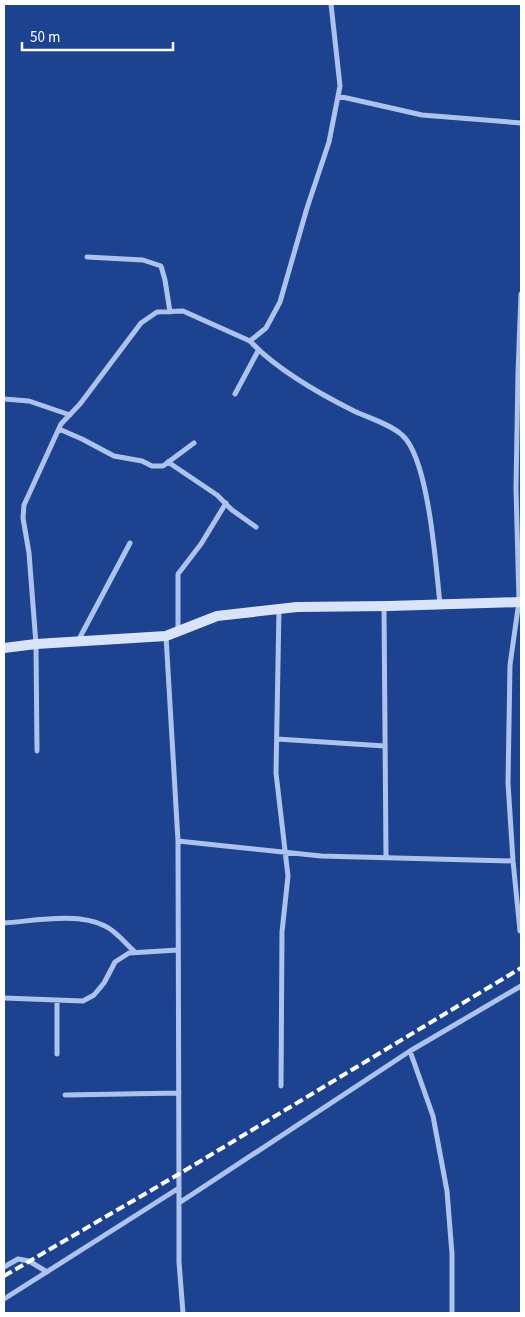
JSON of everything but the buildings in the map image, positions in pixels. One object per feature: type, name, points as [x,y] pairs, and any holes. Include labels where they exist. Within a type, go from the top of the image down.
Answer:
[{"type":"street","points":[[250,341],[266,328],[280,302],[307,208],[329,142],[340,86],[332,4]]},
{"type":"street","points":[[338,96],[422,115],[521,123]]},
{"type":"street","points":[[87,257],[142,260],[161,266],[170,312]]},
{"type":"street","points":[[520,931],[508,783],[508,740],[510,665],[520,601],[516,488],[521,294]]},
{"type":"street","points":[[37,750],[36,644],[29,553],[23,518],[24,505],[59,429],[80,404],[140,323],[157,312],[183,311],[250,341],[258,351],[294,377],[354,411],[403,435],[415,455],[423,481],[432,530],[440,604]]},
{"type":"street","points":[[235,394],[258,351]]},
{"type":"street","points":[[4,399],[29,401],[70,415]]},
{"type":"street","points":[[59,429],[114,456],[142,461],[152,466],[163,466],[194,443]]},
{"type":"street","points":[[168,462],[217,495],[246,521],[256,527]]},
{"type":"street","points":[[178,631],[178,574],[201,544],[226,504]]},
{"type":"street","points":[[78,641],[130,543]]},
{"type":"street","points":[[4,648],[36,644],[166,636],[217,616],[297,607],[520,601]]},
{"type":"street","points":[[384,606],[386,857]]},
{"type":"street","points":[[279,609],[276,773],[288,876],[282,932],[281,1086]]},
{"type":"street","points":[[166,636],[178,841],[179,1262],[183,1313]]},
{"type":"street","points":[[277,738],[385,746]]},
{"type":"street","points":[[178,841],[321,856],[513,861]]},
{"type":"street","points":[[4,923],[62,919],[94,921],[108,927],[135,952]]},
{"type":"street","points":[[4,998],[83,1001],[94,995],[115,962],[128,953],[178,950]]},
{"type":"street","points":[[179,1202],[410,1052],[521,986]]},
{"type":"street","points":[[57,1001],[57,1054]]},
{"type":"street","points":[[410,1052],[434,1116],[447,1191],[452,1254],[452,1313]]},
{"type":"street","points":[[65,1095],[179,1093]]},
{"type":"street","points":[[4,1299],[179,1188]]},
{"type":"street","points":[[4,1267],[18,1259],[30,1261],[48,1272]]},
{"type":"railway","points":[[4,1276],[179,1174],[521,968]]}]
